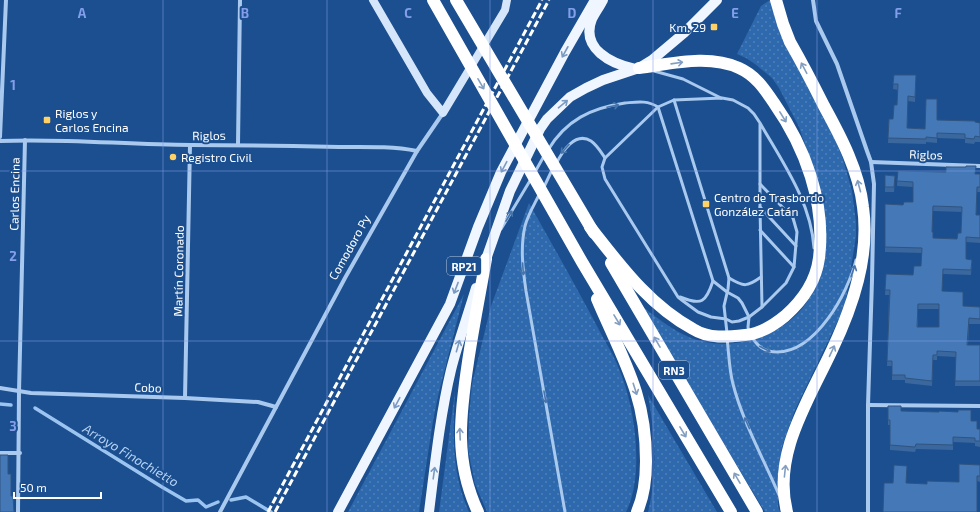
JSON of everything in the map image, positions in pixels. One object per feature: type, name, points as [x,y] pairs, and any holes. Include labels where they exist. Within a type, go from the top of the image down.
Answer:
[{"type":"highway","name":"RN3","points":[[433,0],[582,262],[731,512]]},
{"type":"highway","name":"RN3","points":[[456,0],[561,176],[757,512]]},
{"type":"highway","points":[[776,0],[790,42],[845,147],[860,188],[865,224],[862,260],[855,293],[833,348],[801,414],[789,445],[784,477],[784,492],[787,511]]},
{"type":"highway","points":[[590,227],[628,275],[658,306],[694,330],[716,337],[749,335],[760,332],[780,320],[794,308],[804,296],[814,278],[819,258],[820,237],[819,216],[814,186],[804,156],[792,131],[762,85],[751,75],[728,64],[696,60],[637,69]]},
{"type":"highway","points":[[478,512],[467,484],[463,465],[460,428],[461,406],[487,254]]},
{"type":"highway","points":[[582,262],[607,324],[629,370],[637,393],[646,451],[644,492],[637,512]]},
{"type":"main road","name":"RP21","points":[[338,512],[450,304],[478,227],[501,172],[565,52],[595,0]]},
{"type":"main road","points":[[603,0],[592,19],[590,25],[590,38],[598,52],[606,58],[626,67],[637,69]]},
{"type":"main road","name":"RP21","points":[[429,512],[442,418],[451,371],[458,345],[487,254],[510,191],[540,128],[547,119],[570,98],[586,88],[603,80],[637,69],[665,50],[717,0]]},
{"type":"street","points":[[0,137],[6,0]]},
{"type":"street","points":[[238,144],[240,0]]},
{"type":"street","points":[[373,0],[427,93],[443,113]]},
{"type":"street","name":"Comodoro Py","points":[[220,512],[345,278],[417,151],[443,113],[502,16],[507,0]]},
{"type":"street","points":[[813,0],[816,20],[837,64],[871,162],[874,192],[868,405],[868,512]]},
{"type":"street","name":"Riglos","points":[[0,141],[25,140],[190,145],[238,144],[404,148],[417,151]]},
{"type":"street","name":"Carlos Encina","points":[[18,512],[20,453],[19,392],[25,140]]},
{"type":"street","name":"Martín Coronado","points":[[185,398],[190,145]]},
{"type":"street","name":"Riglos","points":[[871,162],[980,166]]},
{"type":"street","name":"Cobo","points":[[0,388],[19,392],[258,402],[276,407]]},
{"type":"street","points":[[868,405],[980,406]]},
{"type":"street","points":[[0,453],[20,453]]},
{"type":"lane","points":[[637,69],[654,71],[683,79],[722,98],[740,103],[754,114],[799,190],[809,220],[814,254]]},
{"type":"lane","points":[[722,98],[674,100],[658,107],[605,158],[602,167],[605,179],[678,297],[698,312],[732,322],[749,317],[762,307],[786,283],[794,267],[796,232],[793,218],[760,184]]},
{"type":"lane","points":[[674,100],[729,278],[724,306],[730,373],[746,420],[787,511]]},
{"type":"lane","points":[[487,254],[553,142],[563,130],[587,113],[617,104],[646,102],[658,107],[713,281],[727,292],[738,298],[746,309],[749,317],[748,327],[751,337],[759,346],[771,352],[786,351],[804,343],[831,315],[843,294],[857,257]]},
{"type":"lane","points":[[760,124],[762,307]]},
{"type":"lane","points":[[565,512],[526,291],[522,256],[525,226],[530,213],[561,155],[573,141],[579,138],[585,138],[591,141],[605,158]]},
{"type":"lane","points":[[760,207],[796,246]]},
{"type":"lane","points":[[859,251],[865,224]]},
{"type":"lane","points":[[760,230],[794,267]]},
{"type":"lane","points":[[814,262],[814,278]]},
{"type":"lane","points":[[729,278],[739,284],[750,284],[761,276]]},
{"type":"lane","points":[[678,297],[699,302],[705,299],[708,295],[713,281]]},
{"type":"shaded area","points":[[770,0],[780,29],[833,134],[843,159],[852,191],[856,222],[856,236],[845,306],[795,410],[782,447],[778,483],[778,506],[780,512],[765,512],[640,305],[658,319],[691,338],[722,344],[739,343],[770,333],[784,325],[797,314],[807,302],[819,277],[811,162],[799,127],[779,88],[772,78],[755,64],[737,54],[761,6]]},
{"type":"shaded area","points":[[529,203],[612,354],[625,384],[630,402],[636,440],[635,479],[632,496],[626,512],[487,512],[475,484],[468,449],[472,384],[491,306]]},
{"type":"shaded area","points":[[464,294],[438,396],[419,512],[348,512]]},
{"type":"shaded area","points":[[455,391],[454,452],[459,482],[469,512],[439,512]]},
{"type":"shaded area","points":[[648,395],[717,512],[648,512],[653,483],[654,439]]},
{"type":"building","points":[[894,75],[916,75],[915,97],[908,96],[907,128],[925,129],[926,99],[937,99],[937,120],[975,121],[980,123],[980,137],[975,136],[974,139],[965,138],[965,134],[937,133],[937,138],[888,138],[889,119],[893,119],[894,105],[897,105],[898,84],[893,84]]},
{"type":"building","points":[[976,166],[975,174],[980,174],[980,187],[977,187],[976,215],[980,215],[980,238],[966,237],[966,259],[972,260],[971,270],[943,269],[942,291],[963,292],[963,306],[980,307],[980,319],[969,318],[967,345],[980,345],[980,381],[955,381],[956,352],[937,351],[937,355],[933,355],[932,381],[905,378],[905,375],[892,375],[892,361],[887,361],[890,290],[885,290],[886,274],[913,275],[914,266],[921,266],[922,248],[885,247],[885,204],[903,205],[904,202],[913,202],[913,182],[897,181],[898,171],[946,172],[946,167]],"holes":[[[933,206],[962,207],[961,233],[958,233],[957,239],[933,238]],[[918,304],[939,304],[939,327],[917,327]]]},
{"type":"building","points":[[885,175],[895,176],[894,187],[885,187]]},
{"type":"building","points":[[888,406],[901,406],[901,411],[958,412],[958,410],[971,410],[971,421],[977,421],[977,429],[980,429],[980,441],[975,441],[975,438],[953,437],[953,445],[916,444],[915,447],[890,445],[890,420],[888,420]]},
{"type":"building","points":[[0,455],[8,455],[8,474],[11,474],[11,496],[13,496],[14,512],[0,512]]},
{"type":"building","points":[[959,464],[980,465],[980,476],[977,476],[977,512],[883,512],[884,483],[893,483],[894,465],[907,466],[906,483],[927,484],[927,481],[959,482]]},
{"type":"waterway","name":"Arroyo Finochietto","points":[[0,404],[11,405]]},
{"type":"waterway","name":"Arroyo Finochietto","points":[[35,408],[186,501],[198,500],[206,507],[218,502]]},
{"type":"waterway","name":"Arroyo Finochietto","points":[[231,500],[246,497],[271,512]]},
{"type":"railway","points":[[268,512],[542,0]]},
{"type":"railway","points":[[275,512],[549,0]]},
{"type":"place","name":"Km. 29","points":[[714,27]]},
{"type":"place","name":"Riglos y Carlos Encina","points":[[47,120]]},
{"type":"place","name":"Registro Civil","points":[[173,157]]},
{"type":"place","name":"Centro de Trasbordo González Catán","points":[[706,204]]}]
